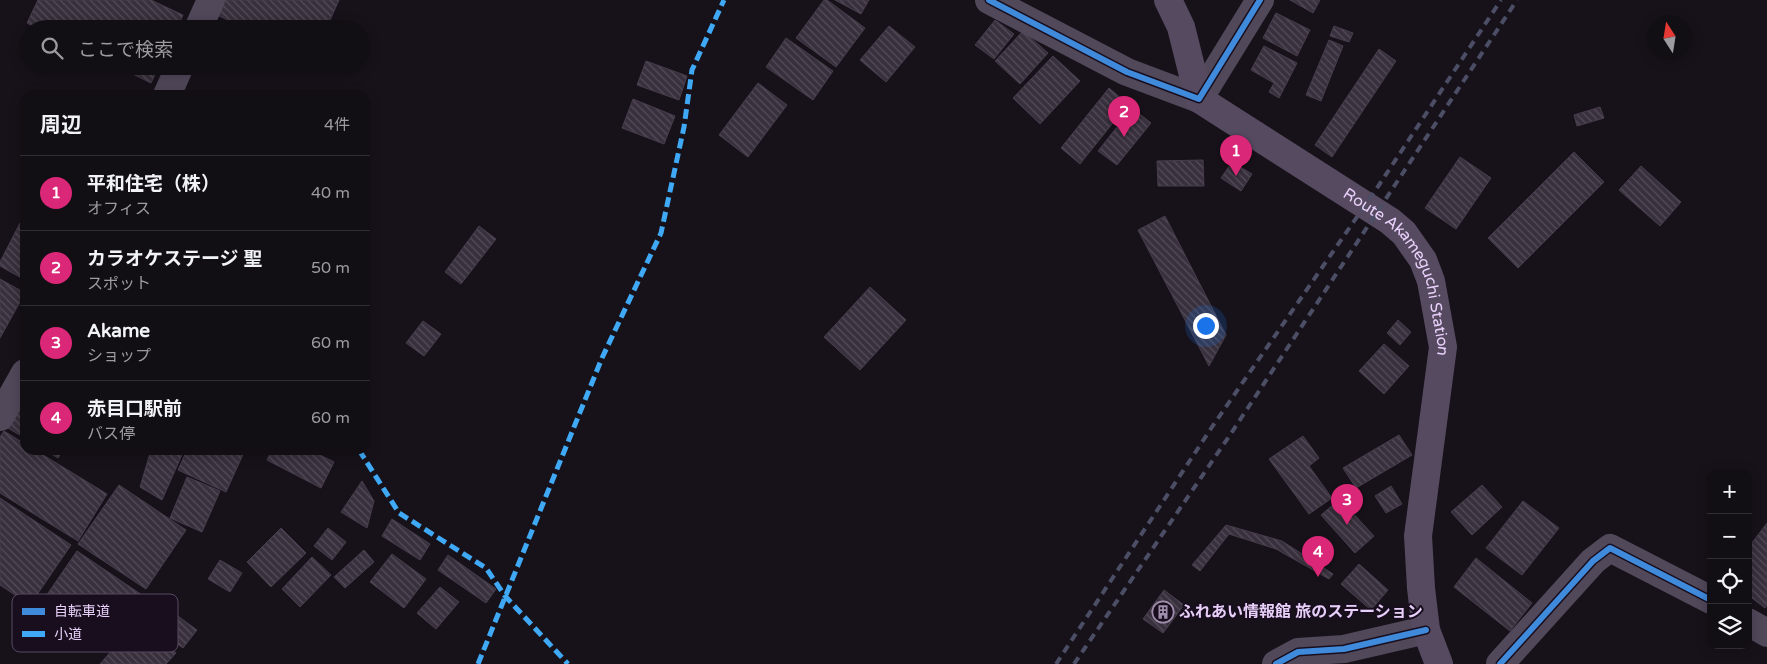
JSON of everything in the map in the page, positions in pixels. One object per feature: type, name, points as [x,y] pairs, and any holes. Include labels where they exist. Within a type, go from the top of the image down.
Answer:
[{"type":"main road","points":[[1168,0],[1182,26],[1199,99]]},
{"type":"main road","name":"Route Akameguchi Station","points":[[1199,99],[1390,221],[1404,233],[1423,260],[1431,281],[1443,347],[1418,536],[1426,630],[1438,664]]},
{"type":"street","points":[[202,20],[211,0]]},
{"type":"street","points":[[989,0],[1127,72],[1199,99],[1260,0]]},
{"type":"street","points":[[169,90],[176,75]]},
{"type":"street","points":[[0,417],[20,382]]},
{"type":"street","points":[[1500,664],[1593,561],[1610,548],[1707,598]]},
{"type":"street","points":[[1752,624],[1767,633]]},
{"type":"street","points":[[1276,664],[1298,652],[1344,649],[1426,630]]},
{"type":"building","points":[[38,0],[151,0],[183,15],[181,20],[28,20]]},
{"type":"building","points":[[220,0],[339,0],[330,20],[228,20],[213,13]]},
{"type":"building","points":[[824,0],[827,0],[865,28],[836,67],[796,38]]},
{"type":"building","points":[[835,0],[869,0],[861,14]]},
{"type":"building","points":[[1290,0],[1320,0],[1313,13]]},
{"type":"building","points":[[1276,13],[1310,30],[1297,56],[1263,38]]},
{"type":"building","points":[[995,20],[1014,34],[994,59],[975,45]]},
{"type":"building","points":[[889,26],[915,47],[886,82],[860,60]]},
{"type":"building","points":[[1334,26],[1353,33],[1349,42],[1330,36]]},
{"type":"building","points":[[1023,31],[1048,53],[1020,84],[995,61]]},
{"type":"building","points":[[786,38],[833,71],[813,100],[766,67]]},
{"type":"building","points":[[1329,40],[1343,46],[1321,101],[1306,95]]},
{"type":"building","points":[[1264,46],[1297,63],[1279,98],[1269,92],[1274,83],[1251,70]]},
{"type":"building","points":[[1379,49],[1396,61],[1332,157],[1315,145]]},
{"type":"building","points":[[1053,56],[1080,81],[1040,124],[1013,98]]},
{"type":"building","points":[[646,61],[687,76],[679,100],[637,85]]},
{"type":"building","points":[[135,75],[155,75],[151,83]]},
{"type":"building","points":[[758,83],[787,105],[748,157],[719,135]]},
{"type":"building","points":[[1109,88],[1128,104],[1080,164],[1061,148]]},
{"type":"building","points":[[633,99],[675,116],[664,144],[622,128]]},
{"type":"building","points":[[1600,107],[1604,118],[1577,126],[1574,115]]},
{"type":"building","points":[[1132,108],[1151,123],[1117,165],[1098,151]]},
{"type":"building","points":[[1574,152],[1604,182],[1518,268],[1488,238]]},
{"type":"building","points":[[1460,157],[1491,178],[1456,229],[1425,208]]},
{"type":"building","points":[[1203,160],[1204,186],[1158,186],[1157,161]]},
{"type":"building","points":[[1232,162],[1252,174],[1241,191],[1221,178]]},
{"type":"building","points":[[1641,166],[1681,202],[1660,226],[1619,190]]},
{"type":"building","points":[[1165,216],[1226,335],[1209,366],[1138,230]]},
{"type":"building","points":[[20,223],[20,277],[0,266],[0,262]]},
{"type":"building","points":[[479,226],[496,239],[461,284],[445,272]]},
{"type":"building","points":[[0,279],[20,290],[20,302],[0,338]]},
{"type":"building","points":[[870,287],[906,320],[860,370],[824,337]]},
{"type":"building","points":[[1398,320],[1411,332],[1400,345],[1387,333]]},
{"type":"building","points":[[423,321],[441,334],[424,356],[406,343]]},
{"type":"building","points":[[1384,344],[1409,366],[1384,394],[1359,371]]},
{"type":"building","points":[[20,403],[20,435],[6,427]]},
{"type":"building","points":[[4,431],[20,441],[20,455],[43,455],[107,494],[78,541],[0,493],[0,437]]},
{"type":"building","points":[[1399,435],[1412,455],[1356,488],[1343,468]]},
{"type":"building","points":[[1303,436],[1319,458],[1309,466],[1332,498],[1309,514],[1269,459]]},
{"type":"building","points":[[150,455],[182,455],[162,500],[140,487]]},
{"type":"building","points":[[185,455],[243,455],[226,492],[178,470]]},
{"type":"building","points":[[270,455],[320,455],[334,462],[321,488],[267,460]]},
{"type":"building","points":[[187,477],[220,491],[202,532],[170,518]]},
{"type":"building","points":[[362,481],[374,501],[367,528],[341,512]]},
{"type":"building","points":[[119,485],[186,530],[146,589],[78,544]]},
{"type":"building","points":[[1482,485],[1502,507],[1472,535],[1451,512]]},
{"type":"building","points":[[1391,486],[1402,504],[1386,513],[1375,496]]},
{"type":"building","points":[[0,498],[71,545],[38,594],[14,594],[0,585]]},
{"type":"building","points":[[1340,499],[1374,536],[1355,553],[1321,515]]},
{"type":"building","points":[[1523,501],[1559,528],[1522,575],[1486,548]]},
{"type":"building","points":[[392,519],[430,544],[420,560],[382,536]]},
{"type":"building","points":[[1767,523],[1767,605],[1765,608],[1752,598],[1752,543]]},
{"type":"building","points":[[1226,525],[1282,541],[1333,574],[1329,579],[1276,549],[1229,534],[1200,571],[1192,565]]},
{"type":"building","points":[[281,528],[306,553],[271,587],[247,562]]},
{"type":"building","points":[[328,528],[346,542],[332,560],[314,546]]},
{"type":"building","points":[[364,550],[374,562],[345,588],[334,577]]},
{"type":"building","points":[[77,551],[141,594],[47,594]]},
{"type":"building","points":[[392,554],[426,579],[404,608],[370,582]]},
{"type":"building","points":[[448,555],[496,589],[486,603],[438,570]]},
{"type":"building","points":[[312,557],[331,575],[300,607],[282,589]]},
{"type":"building","points":[[1476,558],[1532,603],[1510,631],[1454,587]]},
{"type":"building","points":[[220,560],[242,573],[230,592],[208,579]]},
{"type":"building","points":[[1359,564],[1388,590],[1371,610],[1341,584]]},
{"type":"building","points":[[440,587],[459,602],[436,629],[417,613]]},
{"type":"building","name":"ふれあい情報館 旅のステーション","points":[[1164,590],[1184,605],[1163,633],[1143,619]]},
{"type":"building","points":[[178,616],[197,630],[183,648],[178,644]]},
{"type":"building","points":[[110,652],[176,653],[166,664],[100,664]]},
{"type":"railway","points":[[1056,664],[1212,427],[1379,185],[1501,0]]},
{"type":"railway","points":[[1074,664],[1230,435],[1517,0]]},
{"type":"marked path","points":[[478,664],[602,358],[661,233],[684,127],[692,70],[724,0]]},
{"type":"marked path","points":[[362,455],[399,513],[486,568],[505,596],[568,664]]},
{"type":"cycle path","points":[[989,0],[1127,72],[1199,99],[1260,0]]},
{"type":"cycle path","points":[[1500,664],[1593,561],[1610,548],[1707,598]]},
{"type":"cycle path","points":[[1276,664],[1298,652],[1344,649],[1426,630]]},
{"type":"place","name":"カラオケステージ 聖","points":[[1124,137]]},
{"type":"place","name":"平和住宅（株）","points":[[1236,176]]},
{"type":"place","name":"Akame","points":[[1347,525]]},
{"type":"place","name":"赤目口駅前","points":[[1318,577]]},
{"type":"place","name":"ふれあい情報館 旅のステーション","points":[[1163,612]]}]
